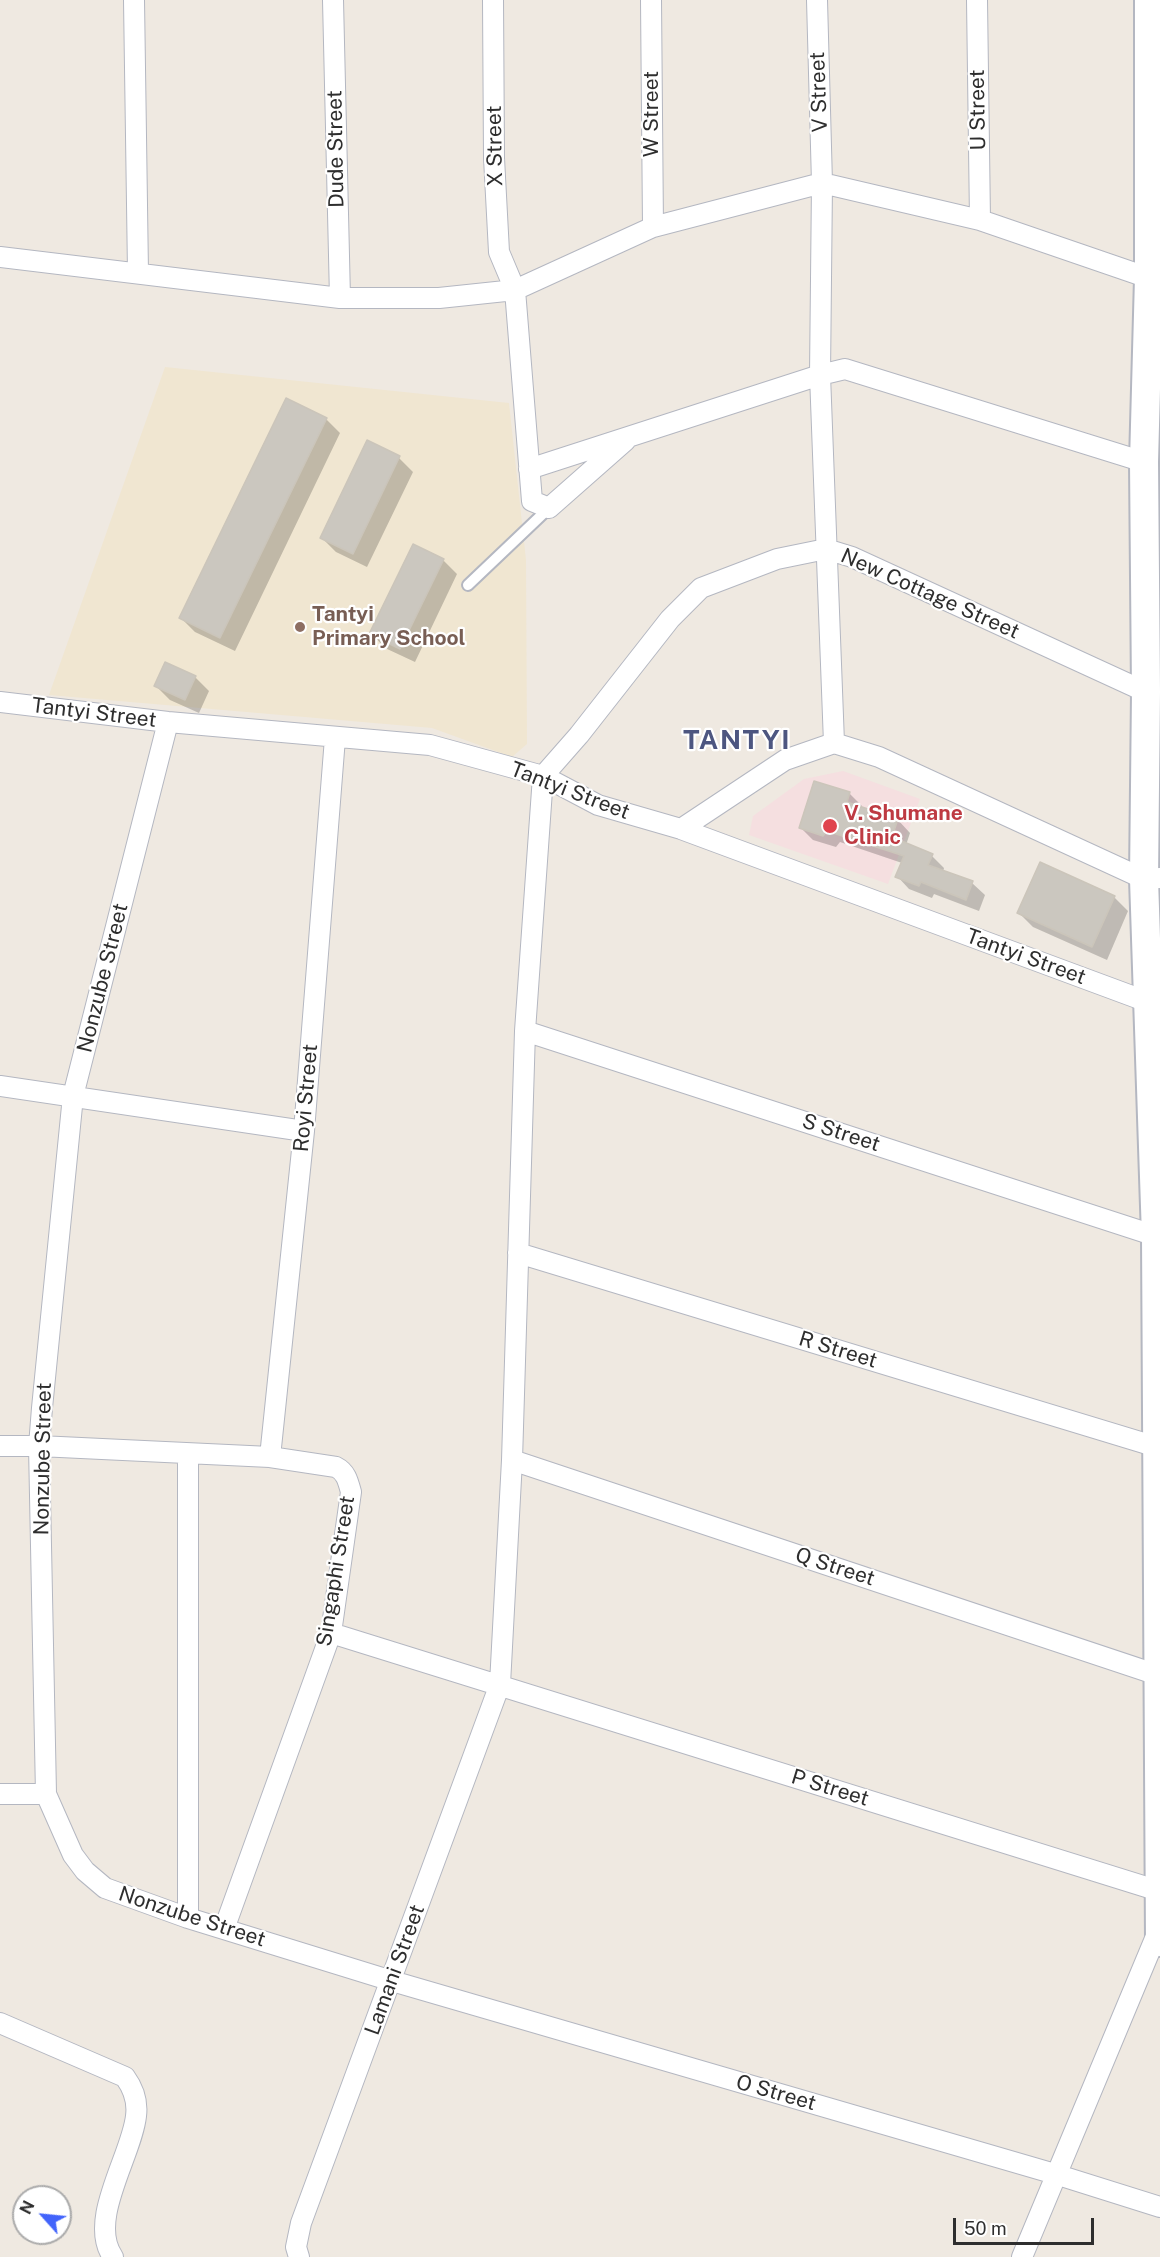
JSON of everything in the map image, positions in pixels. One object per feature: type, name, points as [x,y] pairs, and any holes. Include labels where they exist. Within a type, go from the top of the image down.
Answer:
[{"type":"street","points":[[134,0],[138,272]]},
{"type":"street","name":"Dude Street","points":[[333,0],[340,298]]},
{"type":"street","name":"X Street","points":[[493,0],[494,158],[499,252],[515,290],[532,501],[549,508]]},
{"type":"street","name":"W Street","points":[[651,0],[652,227]]},
{"type":"street","name":"V Street","points":[[817,0],[822,183],[820,375],[834,743]]},
{"type":"street","name":"U Street","points":[[976,0],[980,220]]},
{"type":"street","points":[[1022,2257],[1159,1915],[1156,1236],[1149,1002],[1152,878],[1146,692],[1144,462],[1149,278],[1149,0]]},
{"type":"street","points":[[0,257],[340,298],[439,298],[515,290],[652,227],[822,183],[980,220],[1149,278]]},
{"type":"street","points":[[529,469],[820,375],[845,369],[1144,462]]},
{"type":"street","points":[[549,508],[632,436]]},
{"type":"street","name":"New Cottage Street","points":[[543,776],[579,735],[670,619],[701,588],[777,560],[826,549],[852,557],[1146,692]]},
{"type":"street","name":"Tantyi Street","points":[[0,702],[168,722],[430,745],[543,776],[598,805],[681,829],[1149,1002]]},
{"type":"street","name":"Nonzube Street","points":[[168,722],[73,1096],[39,1446],[46,1794],[73,1855],[85,1871],[105,1888],[188,1918],[392,1981]]},
{"type":"street","name":"Royi Street","points":[[270,1457],[304,1131],[335,738]]},
{"type":"street","points":[[681,829],[785,760],[834,743],[879,757],[1152,878]]},
{"type":"street","name":"Lamani Street","points":[[299,2257],[296,2247],[302,2223],[500,1684],[512,1460],[525,1031],[543,776]]},
{"type":"street","name":"S Street","points":[[525,1031],[1156,1236]]},
{"type":"street","points":[[0,1086],[304,1131]]},
{"type":"street","name":"R Street","points":[[519,1252],[1157,1447]]},
{"type":"street","name":"Singaphi Street","points":[[0,1446],[270,1457],[336,1467],[342,1470],[347,1478],[351,1492],[331,1633],[224,1929]]},
{"type":"street","points":[[188,1454],[188,1918]]},
{"type":"street","name":"Q Street","points":[[512,1460],[1158,1675]]},
{"type":"street","name":"P Street","points":[[331,1633],[500,1684],[1159,1915]]},
{"type":"street","points":[[0,1794],[46,1794]]},
{"type":"street","name":"O Street","points":[[392,1981],[1055,2174],[1160,2207]]},
{"type":"street","points":[[0,2023],[125,2077],[132,2087],[136,2099],[136,2116],[109,2204],[105,2226],[106,2241],[113,2257]]},
{"type":"lane","points":[[468,585],[549,508]]},
{"type":"shaded area","name":"Tantyi Primary School","points":[[165,367],[509,403],[526,560],[527,744],[512,757],[432,728],[49,695]]},
{"type":"shaded area","name":"V. Shumane Clinic","points":[[843,771],[920,799],[888,884],[749,835],[753,816],[804,779]]},
{"type":"building","points":[[286,398],[327,418],[220,638],[179,618]]},
{"type":"building","points":[[367,440],[400,456],[353,554],[320,538]]},
{"type":"building","points":[[413,544],[444,559],[400,649],[369,634]]},
{"type":"building","points":[[165,662],[196,676],[185,700],[154,686]]},
{"type":"building","points":[[814,781],[850,792],[847,802],[898,819],[892,837],[933,854],[928,865],[973,881],[966,900],[921,882],[919,886],[895,877],[904,856],[827,831],[823,836],[799,828]]},
{"type":"building","points":[[1040,862],[1115,896],[1092,947],[1017,913]]},
{"type":"place","name":"Tantyi Primary School","points":[[300,627]]},
{"type":"place","name":"V. Shumane Clinic","points":[[830,826]]},
{"type":"district","name":"TANTYI","points":[[737,741]]}]
